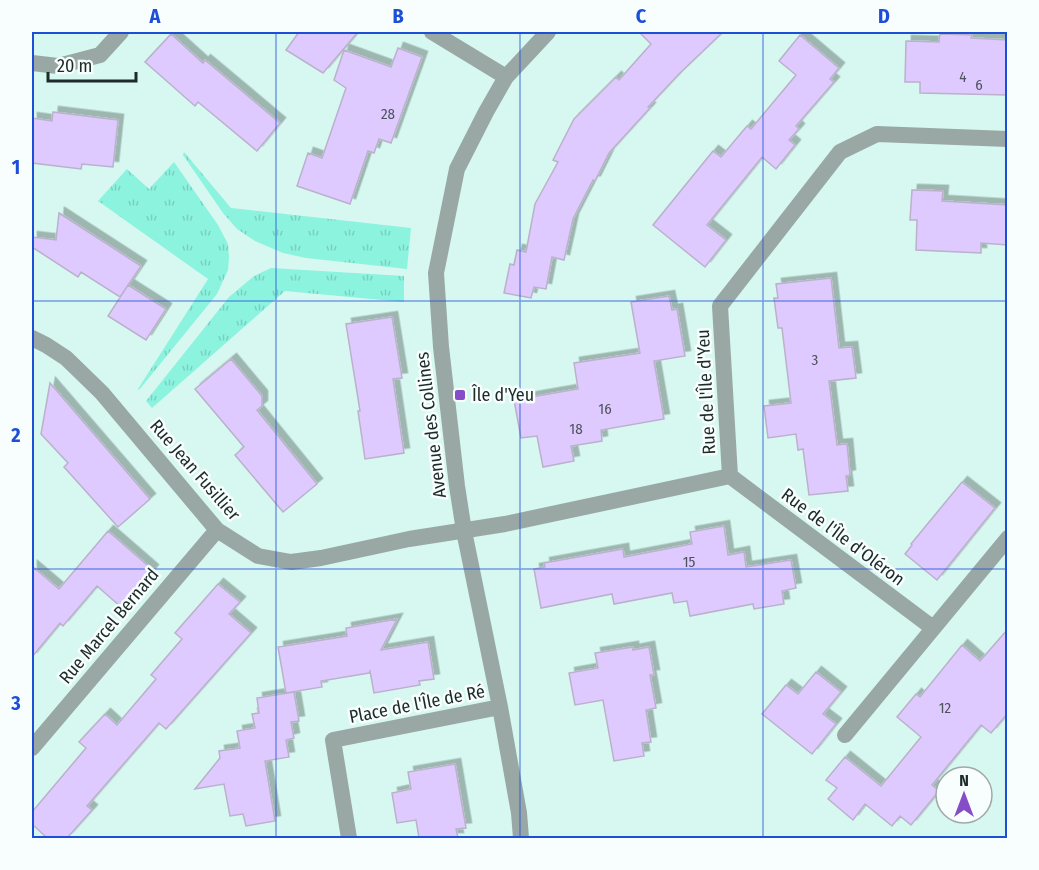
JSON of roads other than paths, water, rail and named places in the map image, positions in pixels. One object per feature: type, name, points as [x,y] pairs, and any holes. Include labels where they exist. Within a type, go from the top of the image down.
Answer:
[{"type":"street","points":[[32,63],[58,66],[100,55],[121,32]]},
{"type":"street","points":[[432,32],[506,77]]},
{"type":"street","name":"Avenue des Collines","points":[[521,838],[519,813],[500,707],[457,486],[441,347],[436,273],[457,169],[506,77],[548,32]]},
{"type":"street","name":"Rue de l'Île d'Yeu","points":[[464,531],[730,476],[720,306],[840,152],[877,134],[1008,139]]},
{"type":"street","name":"Rue Jean Fusillier","points":[[32,338],[66,358],[102,393],[217,530],[258,556],[291,562],[321,558],[408,539],[464,531]]},
{"type":"street","name":"Rue de l'Île d'Oléron","points":[[730,476],[933,628]]},
{"type":"street","name":"Rue Marcel Bernard","points":[[32,748],[217,530]]},
{"type":"street","points":[[845,735],[1008,538]]},
{"type":"street","name":"Place de l'Île de Ré","points":[[349,838],[333,740],[500,707]]},
{"type":"place","name":"Île d'Yeu","points":[[460,395]]}]
